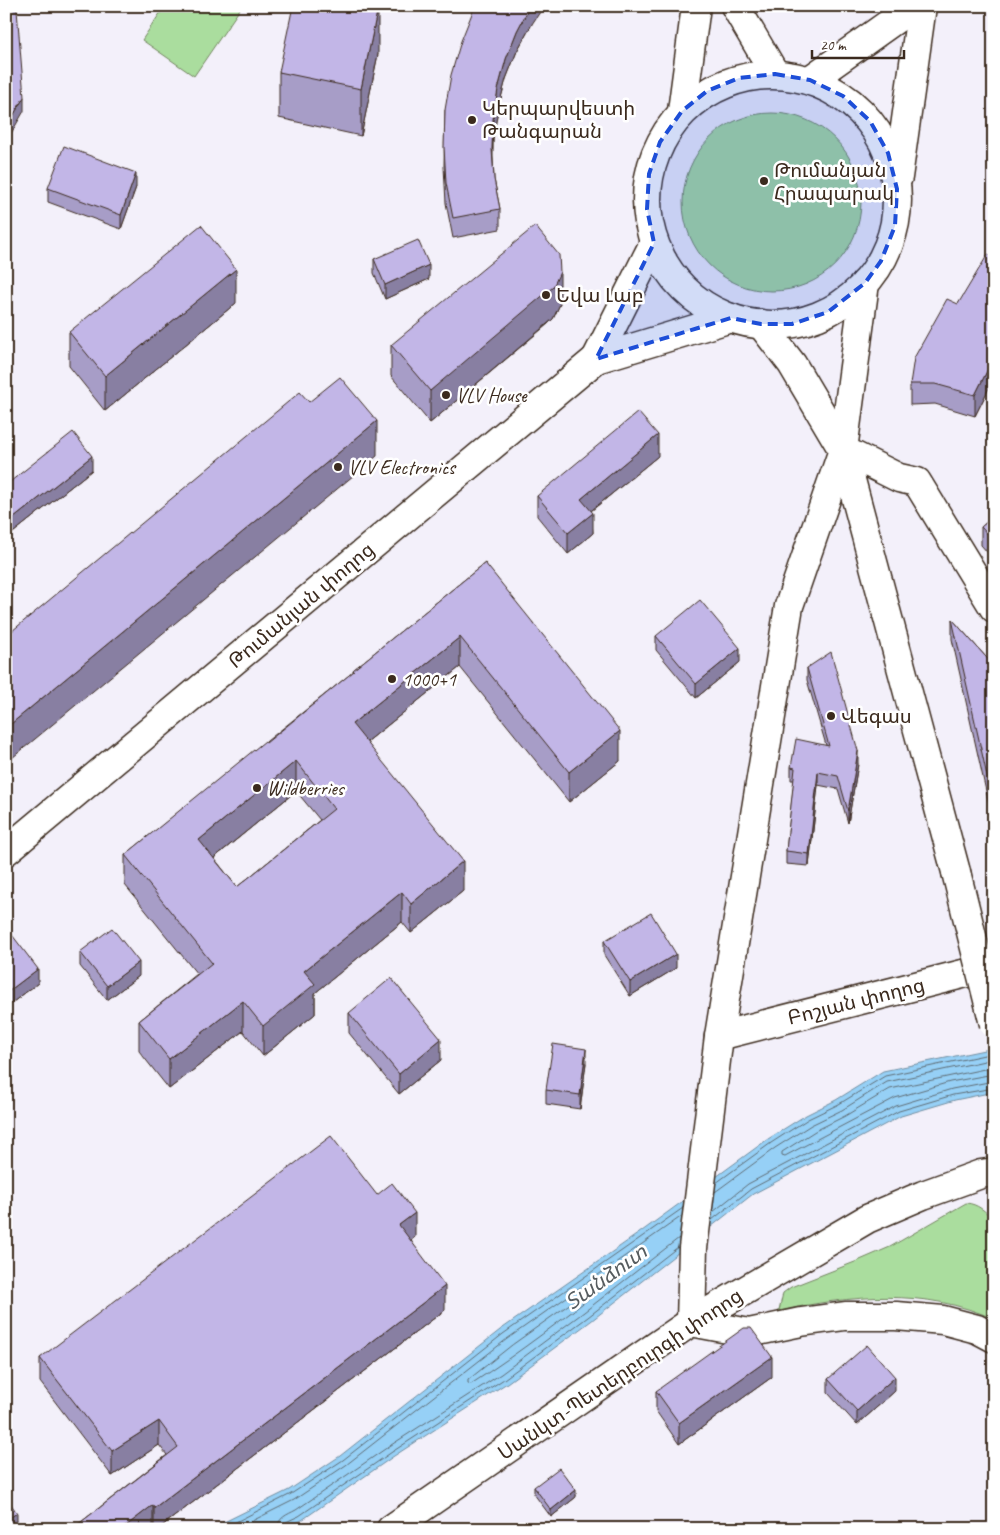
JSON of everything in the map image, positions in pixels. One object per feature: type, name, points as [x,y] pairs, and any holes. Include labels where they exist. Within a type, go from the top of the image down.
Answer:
[{"type":"main road","points":[[682,111],[696,6]]},
{"type":"main road","points":[[735,6],[775,74]]},
{"type":"main road","points":[[810,80],[914,6]]},
{"type":"main road","points":[[897,189],[888,153],[870,121],[843,96],[810,80],[775,74],[739,78],[707,92],[682,111],[660,142],[649,174],[647,209],[654,243],[667,268],[684,289],[706,306],[730,318],[761,324],[792,324],[828,312],[858,291],[881,261],[895,226],[897,189],[922,6]]},
{"type":"main road","points":[[596,359],[654,243]]},
{"type":"main road","points":[[865,282],[843,450],[789,606],[718,1036],[693,1248],[691,1322],[749,1333],[801,1322],[845,1316],[896,1316],[943,1320],[977,1329],[994,1338]]},
{"type":"main road","points":[[596,359],[730,318]]},
{"type":"main road","points":[[761,324],[792,364],[843,450],[956,872],[994,1024]]},
{"type":"main road","name":"Թումանյան փողոց","points":[[6,851],[596,359]]},
{"type":"main road","points":[[843,450],[899,478],[917,482],[994,608]]},
{"type":"main road","name":"Բոշյան փողոց","points":[[718,1036],[994,966]]},
{"type":"main road","name":"Սանկտ-Պետերբուրգի փողոց","points":[[391,1529],[691,1322],[867,1220],[923,1195],[981,1174],[994,1172]]},
{"type":"highlighted area","points":[[775,74],[810,80],[843,96],[870,121],[888,153],[897,189],[895,226],[881,261],[865,283],[828,312],[792,324],[761,324],[731,318],[596,359],[654,243],[647,209],[649,174],[660,142],[682,111],[707,91],[739,78]]},
{"type":"green space","points":[[165,6],[242,6],[194,76],[142,40]]},
{"type":"green space","points":[[781,113],[806,119],[814,123],[829,133],[841,145],[855,168],[860,185],[860,219],[855,236],[841,259],[829,271],[806,285],[789,290],[763,291],[738,285],[730,281],[715,271],[703,259],[689,236],[684,219],[683,193],[689,168],[693,160],[703,145],[715,133],[738,119],[755,114]]},
{"type":"green space","points":[[966,1203],[978,1206],[994,1220],[994,1319],[942,1302],[888,1297],[833,1301],[779,1311],[783,1293],[791,1287],[890,1247]]},
{"type":"water","name":"Տանձուտ","points":[[994,1048],[994,1092],[955,1100],[901,1116],[753,1194],[591,1321],[507,1383],[394,1456],[302,1520],[284,1529],[210,1529],[289,1490],[340,1456],[500,1330],[642,1231],[768,1139],[806,1115],[836,1100],[883,1071]]},
{"type":"building","points":[[6,6],[17,10],[24,97],[6,128],[7,45]]},
{"type":"building","points":[[293,6],[378,7],[361,89],[279,72]]},
{"type":"building","name":"Կերպարվեստի Թանգարան","points":[[475,6],[530,6],[517,31],[506,59],[493,119],[494,179],[500,209],[453,218],[446,183],[444,147],[445,110],[451,75],[461,41]]},
{"type":"building","points":[[64,146],[136,173],[121,215],[48,188]]},
{"type":"building","points":[[201,225],[236,269],[105,376],[69,332]]},
{"type":"building","points":[[535,226],[559,255],[560,272],[553,287],[430,391],[391,345]]},
{"type":"building","points":[[418,240],[429,265],[385,285],[374,259]]},
{"type":"building","points":[[988,254],[994,258],[994,357],[975,395],[935,384],[910,384],[914,358],[947,299],[958,304]]},
{"type":"building","points":[[340,377],[377,421],[6,728],[6,636],[300,392],[309,402]]},
{"type":"building","points":[[638,412],[658,435],[581,499],[593,513],[568,533],[537,496]]},
{"type":"building","points":[[73,432],[92,456],[9,522],[6,519],[6,485]]},
{"type":"building","points":[[994,516],[994,541],[981,527]]},
{"type":"building","points":[[485,563],[620,731],[569,772],[460,637],[352,724],[463,861],[411,904],[402,892],[304,971],[315,984],[263,1026],[243,1001],[169,1059],[139,1021],[212,963],[125,855],[265,741],[266,743]],"holes":[[[296,761],[334,809],[237,887],[199,840]]]},
{"type":"building","points":[[700,600],[740,648],[696,684],[656,636]]},
{"type":"building","points":[[952,619],[994,666],[994,807]]},
{"type":"building","points":[[831,652],[858,751],[848,811],[838,776],[818,772],[809,854],[786,851],[795,768],[791,767],[796,739],[829,746],[807,668]]},
{"type":"building","points":[[651,913],[676,954],[630,982],[604,941]]},
{"type":"building","points":[[6,927],[38,969],[9,991],[6,987]]},
{"type":"building","points":[[112,928],[139,962],[107,986],[80,952]]},
{"type":"building","points":[[391,978],[441,1039],[399,1074],[349,1013]]},
{"type":"building","points":[[553,1044],[586,1049],[580,1095],[546,1090]]},
{"type":"building","points":[[331,1136],[377,1195],[392,1183],[415,1213],[399,1225],[445,1286],[154,1508],[153,1505],[122,1529],[72,1529],[178,1447],[159,1421],[112,1451],[40,1358]]},
{"type":"building","points":[[744,1328],[751,1328],[772,1357],[679,1423],[656,1391]]},
{"type":"building","points":[[867,1345],[895,1377],[857,1411],[828,1379]]},
{"type":"building","points":[[559,1468],[576,1490],[551,1510],[534,1487]]},
{"type":"building","points":[[6,1497],[17,1513],[6,1520]]},
{"type":"place","name":"Կերպարվեստի Թանգարան","points":[[472,120]]},
{"type":"place","name":"Թումանյան Հրապարակ","points":[[764,181]]},
{"type":"place","name":"Եվա Լաբ","points":[[546,295]]},
{"type":"place","name":"VLV House","points":[[446,395]]},
{"type":"place","name":"VLV Electronics","points":[[338,467]]},
{"type":"place","name":"1000+1","points":[[392,679]]},
{"type":"place","name":"Վեգաս","points":[[831,716]]},
{"type":"place","name":"Wildberries","points":[[257,788]]}]
